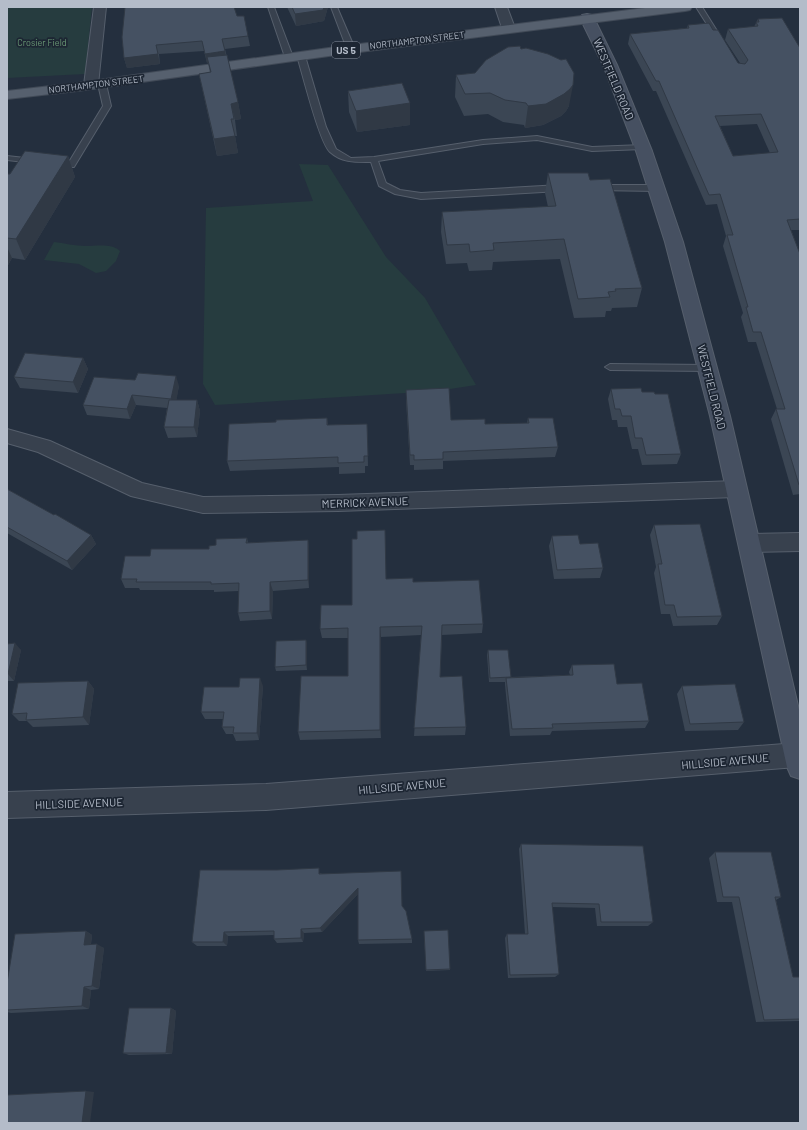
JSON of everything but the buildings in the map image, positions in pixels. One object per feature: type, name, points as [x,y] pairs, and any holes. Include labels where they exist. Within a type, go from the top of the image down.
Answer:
[{"type":"main road","name":"NORTHAMPTON STREET","points":[[7,95],[508,28],[686,7]]},
{"type":"main road","name":"WESTFIELD ROAD","points":[[587,18],[610,65],[642,147],[674,242],[707,368],[749,543],[798,761]]},
{"type":"street","points":[[96,84],[100,7]]},
{"type":"street","points":[[502,7],[508,28]]},
{"type":"street","name":"MERRICK AVENUE","points":[[7,436],[44,446],[138,490],[202,505],[338,504],[736,489]]},
{"type":"street","points":[[749,543],[800,542]]},
{"type":"street","name":"HILLSIDE AVENUE","points":[[7,804],[266,797],[798,761]]},
{"type":"lane","points":[[271,7],[295,56],[322,127],[334,150],[350,160],[374,159],[483,142],[537,138],[592,149],[642,147]]},
{"type":"lane","points":[[334,7],[351,49]]},
{"type":"lane","points":[[699,7],[727,52]]},
{"type":"lane","points":[[7,158],[71,165],[107,106],[96,84]]},
{"type":"lane","points":[[374,159],[382,184],[398,192],[420,196],[566,188]]},
{"type":"lane","points":[[592,188],[656,188]]},
{"type":"lane","points":[[610,367],[707,368]]},
{"type":"green space","name":"Crosier Field","points":[[7,7],[92,7],[85,74],[7,78]]},
{"type":"green space","points":[[299,164],[328,165],[386,257],[425,298],[476,385],[437,391],[215,405],[203,384],[206,208],[313,201]]},
{"type":"green space","points":[[54,242],[82,246],[108,246],[117,248],[120,251],[116,261],[106,271],[96,273],[79,264],[44,260]]}]
